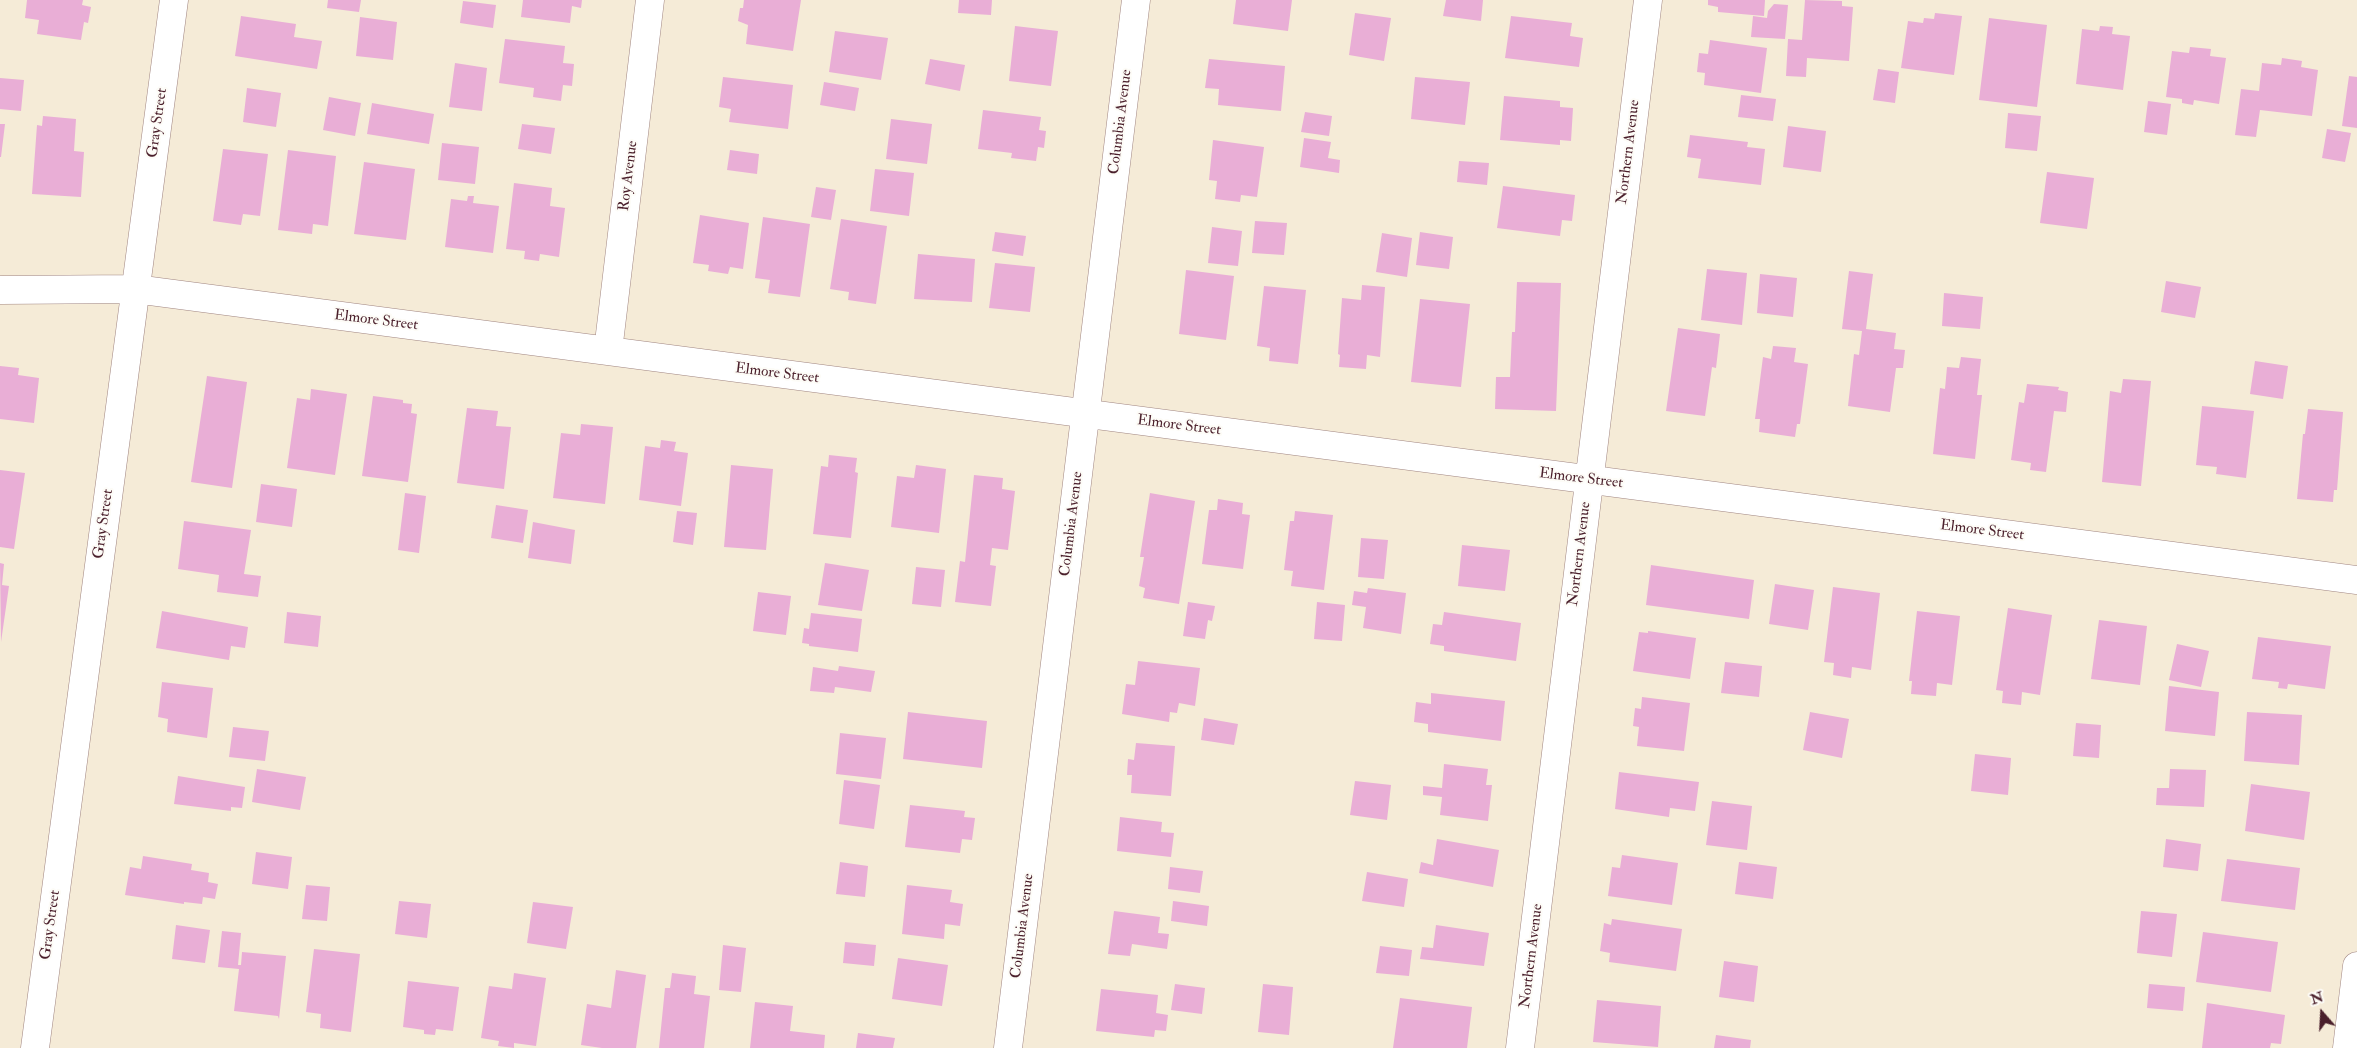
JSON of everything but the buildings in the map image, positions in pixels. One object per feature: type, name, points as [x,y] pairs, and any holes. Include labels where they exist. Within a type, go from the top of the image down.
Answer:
[{"type":"street","name":"Gray Street","points":[[35,1048],[174,0]]},
{"type":"street","name":"Roy Avenue","points":[[608,351],[650,0]]},
{"type":"street","name":"Columbia Avenue","points":[[1008,1048],[1136,0]]},
{"type":"street","name":"Northern Avenue","points":[[1520,1048],[1648,0]]},
{"type":"street","name":"Elmore Street","points":[[0,290],[136,290],[2357,580]]},
{"type":"street","points":[[2347,1048],[2357,966]]}]
